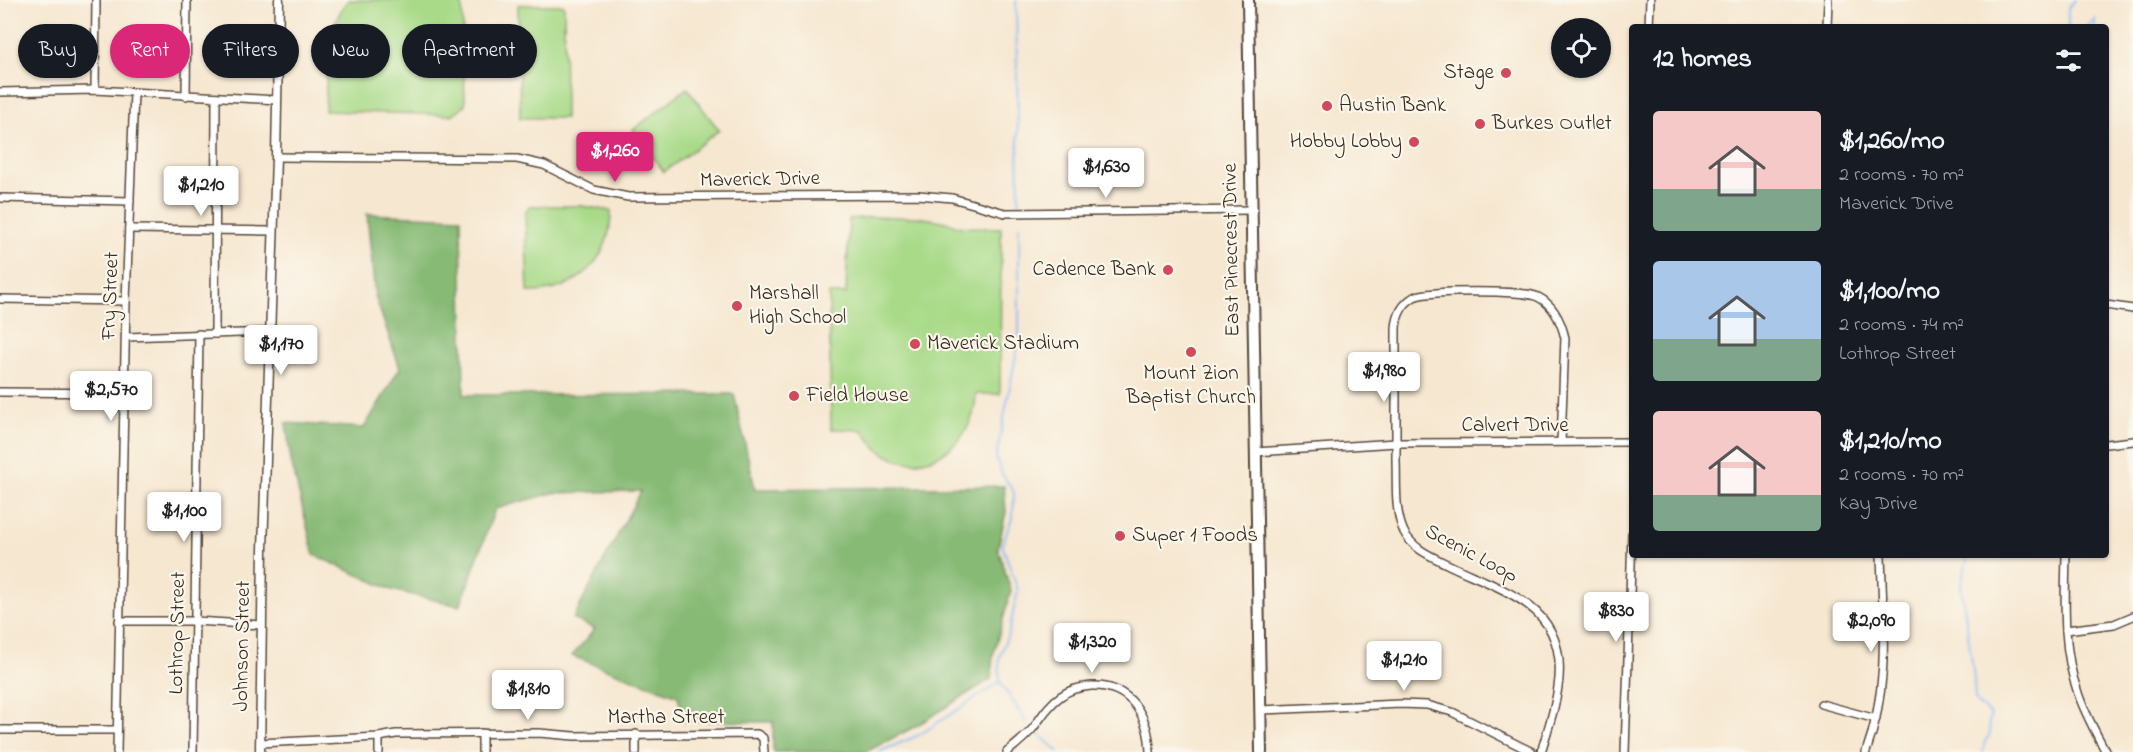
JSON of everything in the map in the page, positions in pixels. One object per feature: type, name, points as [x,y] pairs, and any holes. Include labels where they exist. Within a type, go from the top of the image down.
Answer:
[{"type":"main road","name":"East Pinecrest Drive","points":[[1248,0],[1260,752]]},
{"type":"street","points":[[94,90],[96,0]]},
{"type":"street","points":[[186,96],[187,0]]},
{"type":"street","name":"Johnson Street","points":[[260,748],[279,0]]},
{"type":"street","points":[[1649,24],[1650,0]]},
{"type":"street","points":[[1827,24],[1828,0]]},
{"type":"street","points":[[0,92],[94,90],[277,100]]},
{"type":"street","name":"Fry Street","points":[[117,752],[126,301],[134,93]]},
{"type":"street","points":[[215,333],[216,98]]},
{"type":"street","name":"Maverick Drive","points":[[276,157],[517,159],[544,165],[594,190],[628,197],[918,195],[952,198],[1005,213],[1251,210]]},
{"type":"street","points":[[0,198],[130,201]]},
{"type":"street","points":[[129,229],[273,231]]},
{"type":"street","name":"Scenic Loop","points":[[1541,752],[1560,677],[1559,659],[1552,635],[1539,615],[1527,604],[1421,551],[1404,531],[1398,514],[1396,328],[1403,306],[1415,297],[1425,294],[1516,292],[1533,295],[1544,301],[1552,308],[1561,322],[1565,345],[1561,442]]},
{"type":"street","points":[[0,298],[126,301]]},
{"type":"street","points":[[2109,305],[2133,309]]},
{"type":"street","points":[[126,338],[270,332]]},
{"type":"street","name":"Lothrop Street","points":[[193,752],[199,334]]},
{"type":"street","points":[[0,392],[124,393]]},
{"type":"street","points":[[2109,444],[2133,441]]},
{"type":"street","name":"Calvert Drive","points":[[1255,452],[1396,443],[1629,442]]},
{"type":"street","points":[[1625,752],[1631,558]]},
{"type":"street","points":[[1866,752],[1876,719],[1884,667],[1881,558]]},
{"type":"street","points":[[2066,558],[2066,630],[2069,660],[2085,713],[2106,752]]},
{"type":"street","points":[[2066,630],[2114,624],[2133,616]]},
{"type":"street","points":[[119,621],[195,621],[262,625]]},
{"type":"street","points":[[1007,752],[1026,736],[1061,696],[1074,689],[1101,686],[1124,694],[1137,705],[1147,725],[1150,752]]},
{"type":"street","points":[[1821,704],[1876,719]]},
{"type":"street","points":[[1260,710],[1426,705],[1452,712],[1532,752]]},
{"type":"street","points":[[0,730],[117,730]]},
{"type":"street","points":[[482,733],[482,752]]},
{"type":"street","name":"Martha Street","points":[[260,748],[396,734],[539,733],[574,736],[756,734],[763,738],[764,752]]},
{"type":"street","points":[[636,734],[636,752]]},
{"type":"street","points":[[379,737],[379,752]]},
{"type":"green space","points":[[348,0],[462,0],[463,24],[402,24],[402,78],[464,78],[465,105],[452,115],[325,111],[326,78],[390,78],[390,24],[335,24]]},
{"type":"green space","points":[[518,5],[564,5],[565,118],[520,118],[519,78],[537,78],[537,24],[518,24]]},
{"type":"green space","points":[[687,88],[719,130],[664,172],[633,130]]},
{"type":"green space","points":[[530,206],[582,206],[611,211],[605,244],[598,258],[576,280],[546,291],[528,292],[525,212]]},
{"type":"green space","points":[[367,214],[461,218],[464,395],[734,394],[755,489],[1004,486],[1006,512],[998,548],[1011,591],[993,655],[991,679],[916,726],[866,752],[773,752],[773,722],[684,721],[678,696],[572,656],[595,629],[573,619],[641,491],[553,493],[495,509],[460,606],[392,590],[314,555],[291,461],[286,423],[364,428],[400,368],[375,296]]},
{"type":"green space","name":"Maverick Stadium","points":[[917,217],[962,227],[1001,228],[1000,394],[976,394],[972,416],[963,435],[949,449],[932,458],[913,462],[895,459],[878,449],[863,430],[831,429],[829,294],[846,294],[849,219]]},
{"type":"waterway","points":[[1016,0],[1019,202]]},
{"type":"waterway","points":[[2068,24],[2068,8],[2075,0]]},
{"type":"waterway","points":[[2090,24],[2095,19],[2095,24]]},
{"type":"waterway","points":[[879,752],[919,735],[1000,682],[999,658],[1009,632],[1018,590],[1002,545],[1013,516],[1014,492],[1002,474],[996,458],[1019,340],[1019,226]]},
{"type":"waterway","points":[[1967,558],[1961,585],[1975,699],[1991,715],[1990,735],[1985,741],[1983,752]]},
{"type":"waterway","points":[[1000,682],[1027,723]]},
{"type":"waterway","points":[[1036,732],[1059,752]]},
{"type":"place","name":"Stage","points":[[1506,73]]},
{"type":"place","name":"Austin Bank","points":[[1327,106]]},
{"type":"place","name":"Burkes Outlet","points":[[1480,124]]},
{"type":"place","name":"Hobby Lobby","points":[[1414,142]]},
{"type":"place","name":"Cadence Bank","points":[[1168,270]]},
{"type":"place","name":"Marshall High School","points":[[737,306]]},
{"type":"place","name":"Maverick Stadium","points":[[915,344]]},
{"type":"place","name":"Mount Zion Baptist Church","points":[[1191,352]]},
{"type":"place","name":"Field House","points":[[794,396]]},
{"type":"place","name":"Super 1 Foods","points":[[1120,536]]}]
